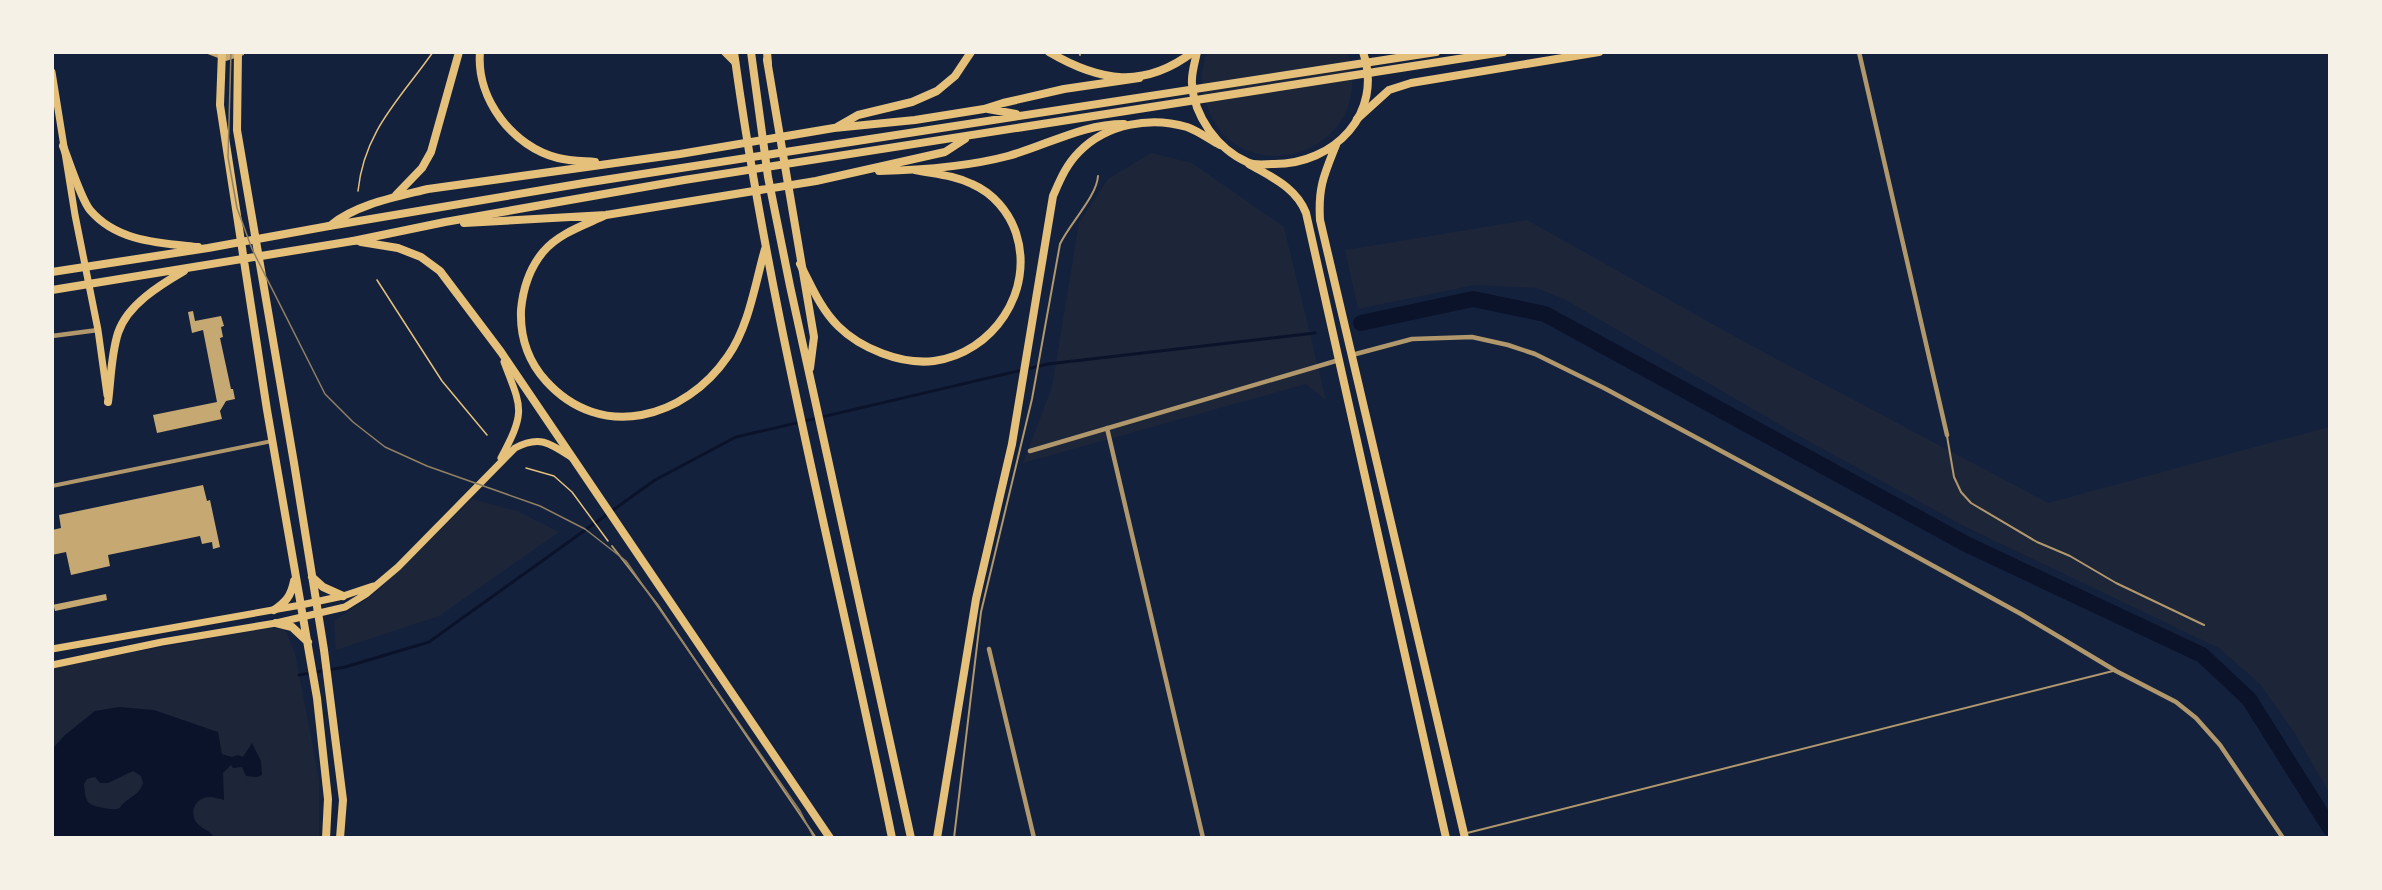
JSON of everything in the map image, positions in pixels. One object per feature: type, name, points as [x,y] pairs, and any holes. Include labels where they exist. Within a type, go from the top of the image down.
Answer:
[{"type":"highway","points":[[393,198],[422,168],[431,152],[459,52]]},
{"type":"highway","points":[[480,52],[479,62],[486,93],[502,120],[520,139],[555,158],[613,163]]},
{"type":"highway","points":[[725,52],[735,62]]},
{"type":"highway","points":[[766,52],[768,64]]},
{"type":"highway","points":[[834,128],[858,115],[912,102],[937,91],[955,76],[971,52]]},
{"type":"highway","points":[[329,226],[682,168],[1436,52]]},
{"type":"highway","points":[[353,241],[445,222],[684,180],[1503,52]]},
{"type":"highway","points":[[1357,119],[1389,90],[1412,82],[1599,52]]},
{"type":"highway","points":[[329,226],[340,217],[393,198],[455,184],[680,154],[834,128],[915,120],[984,109],[1003,102],[1064,89],[1139,78]]},
{"type":"highway","points":[[984,109],[1026,115]]},
{"type":"highway","points":[[865,171],[915,170],[975,163],[1009,155],[1076,131],[1105,124],[1124,124]]},
{"type":"highway","points":[[445,222],[482,224],[606,215],[816,181],[945,152],[970,136]]},
{"type":"highway","points":[[800,264],[820,303],[838,326],[853,338],[890,356],[913,361],[933,361],[953,356],[972,347],[988,335],[1003,320],[1019,284],[1020,245],[1013,222],[1000,204],[974,184],[956,177],[915,170]]},
{"type":"highway","points":[[606,215],[564,235],[544,250],[529,272],[522,296],[520,323],[524,342],[537,371],[559,396],[591,413],[611,417],[661,410],[684,400],[708,381],[728,356],[743,327],[765,249]]},
{"type":"highway","points":[[353,241],[398,248],[421,257],[440,271],[501,352],[830,837]]},
{"type":"main road","points":[[222,52],[220,105],[272,441],[317,698],[328,799],[326,837]]},
{"type":"main road","points":[[238,52],[237,130],[331,696],[343,800],[340,837]]},
{"type":"main road","points":[[734,52],[745,134],[765,249],[796,404],[892,837]]},
{"type":"main road","points":[[751,52],[768,177],[911,837]]},
{"type":"main road","points":[[1049,52],[1082,69],[1139,78],[1167,70],[1195,52]]},
{"type":"main road","points":[[1195,52],[1192,84],[1200,117],[1220,145]]},
{"type":"main road","points":[[1249,164],[1292,163],[1336,146],[1357,119],[1366,94],[1367,77],[1363,52]]},
{"type":"main road","points":[[768,64],[813,337],[810,376]]},
{"type":"main road","points":[[52,72],[63,146],[98,330],[108,402]]},
{"type":"main road","points":[[937,837],[976,598],[1012,444],[1053,196],[1064,170],[1078,152],[1091,142],[1124,124],[1157,123],[1189,128],[1290,188],[1301,201],[1340,360],[1446,837]]},
{"type":"main road","points":[[63,146],[89,209],[109,226],[142,241],[207,248]]},
{"type":"main road","points":[[1336,146],[1321,181],[1318,197],[1320,220],[1464,836]]},
{"type":"main road","points":[[52,272],[329,226]]},
{"type":"main road","points":[[52,290],[353,241]]},
{"type":"main road","points":[[108,402],[114,347],[124,319],[170,279],[188,268]]},
{"type":"main road","points":[[497,465],[519,420],[520,403],[501,352]]},
{"type":"main road","points":[[52,665],[162,642],[317,615],[345,607],[366,594],[398,567],[515,448],[528,441],[547,443],[571,457]]},
{"type":"main road","points":[[274,610],[286,602],[291,594],[295,574]]},
{"type":"main road","points":[[312,577],[323,587],[343,596]]},
{"type":"main road","points":[[52,649],[160,628],[301,605],[343,596],[373,586]]},
{"type":"main road","points":[[276,623],[292,627],[310,648]]},
{"type":"main road","points":[[160,628],[162,642]]},
{"type":"street","points":[[1858,52],[1947,435]]},
{"type":"street","points":[[52,336],[98,330]]},
{"type":"street","points":[[1352,356],[1412,339],[1455,336],[1487,339],[1535,354],[1605,388],[1878,535],[2176,702],[2196,718],[2245,778],[2283,837]]},
{"type":"street","points":[[1030,451],[1340,360]]},
{"type":"street","points":[[1107,428],[1203,837]]},
{"type":"street","points":[[52,486],[272,441]]},
{"type":"street","points":[[990,648],[1034,837]]},
{"type":"lane","points":[[954,837],[981,612],[1032,399],[1060,243],[1068,226],[1097,187],[1098,176]]},
{"type":"lane","points":[[1947,435],[1954,477],[1961,492],[1971,503],[2037,542],[2070,556],[2116,583],[2204,625]]},
{"type":"lane","points":[[612,546],[657,604],[816,837]]},
{"type":"lane","points":[[1464,836],[2116,670]]},
{"type":"path","points":[[358,191],[364,156],[375,131],[394,102],[433,52]]},
{"type":"path","points":[[377,280],[442,381],[487,435]]},
{"type":"path","points":[[526,468],[554,476],[584,507],[612,546]]},
{"type":"shaded area","points":[[1207,53],[1348,53],[1352,89],[1343,117],[1325,139],[1300,152],[1273,156],[1246,150],[1223,134],[1207,106],[1202,80]]},
{"type":"shaded area","points":[[1151,153],[1192,163],[1284,227],[1326,400],[1306,384],[1023,463],[1052,387],[1079,223],[1108,179]]},
{"type":"shaded area","points":[[1527,220],[1741,340],[2048,503],[2329,427],[2329,792],[2294,732],[2260,684],[2219,648],[1966,527],[1801,437],[1566,300],[1537,288],[1475,285],[1358,309],[1345,250]]},
{"type":"shaded area","points":[[472,499],[517,511],[559,532],[439,616],[336,650],[334,621],[374,594]]},
{"type":"shaded area","points":[[264,629],[285,629],[295,653],[319,779],[319,837],[53,838],[53,669],[73,663]]},
{"type":"shaded area","points":[[119,707],[154,710],[218,732],[222,754],[232,757],[238,755],[243,757],[252,743],[261,761],[262,775],[246,776],[242,767],[233,768],[231,765],[223,773],[224,800],[210,797],[201,799],[195,805],[193,813],[196,822],[214,837],[53,837],[53,748],[65,735],[95,711]],"holes":[[[133,771],[141,776],[143,783],[141,788],[120,808],[98,807],[90,804],[86,799],[84,784],[87,779],[95,777],[100,783],[108,783]]]},
{"type":"building","points":[[244,52],[244,55],[226,61],[205,53]]},
{"type":"building","points":[[193,311],[195,321],[221,316],[224,326],[221,327],[223,337],[220,338],[235,399],[226,401],[220,411],[222,419],[157,433],[153,415],[217,402],[203,330],[192,333],[188,312]]},
{"type":"building","points":[[203,485],[207,501],[210,500],[220,547],[213,549],[212,542],[202,544],[200,536],[108,555],[110,566],[71,575],[66,552],[52,555],[52,530],[61,528],[59,515]]},
{"type":"building","points":[[106,594],[107,600],[55,611],[52,607],[52,605]]},
{"type":"waterway","points":[[1361,323],[1473,299],[1545,314],[1966,544],[2202,655],[2249,699],[2330,828]]},
{"type":"waterway","points":[[299,675],[345,667],[429,642],[655,480],[736,437],[1048,364],[1315,333]]},
{"type":"tram line","points":[[231,52],[228,157],[237,208],[252,249],[325,394],[353,422],[385,447],[427,466],[540,506],[585,529],[626,561],[800,811],[814,838]]}]
